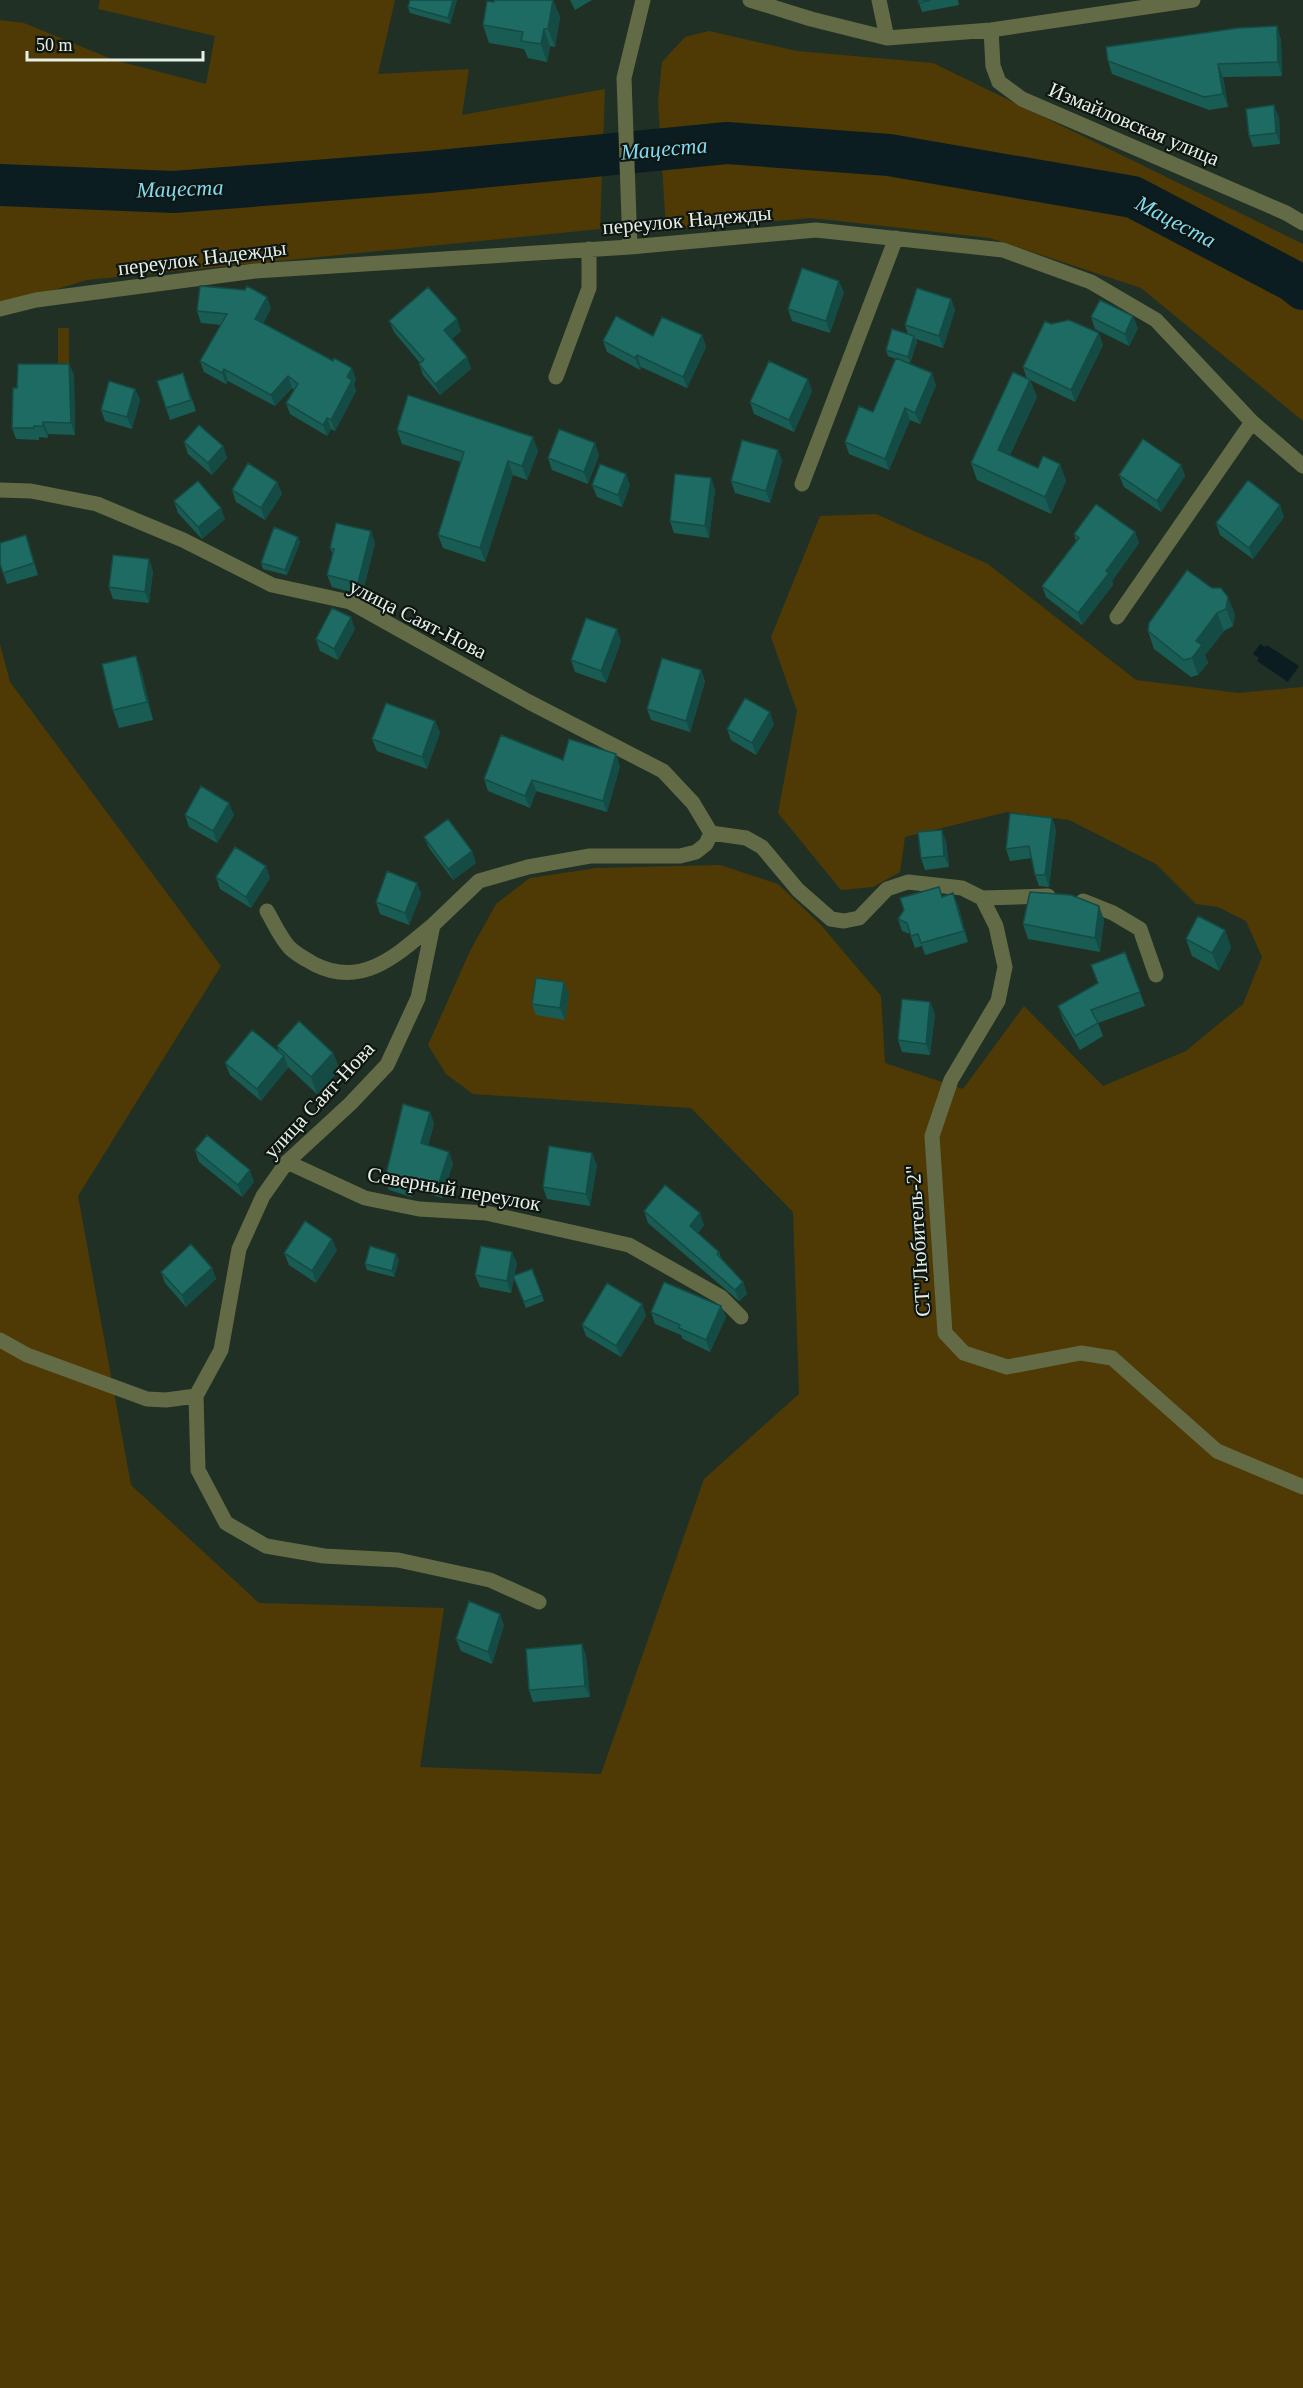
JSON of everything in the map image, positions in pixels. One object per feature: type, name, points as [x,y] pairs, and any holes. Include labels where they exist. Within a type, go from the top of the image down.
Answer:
[{"type":"street","points":[[630,247],[624,78],[644,0]]},
{"type":"street","points":[[750,0],[811,20],[887,38],[991,30],[1192,0]]},
{"type":"street","points":[[879,0],[887,38]]},
{"type":"street","name":"Измайловская улица","points":[[991,30],[993,66],[999,82],[1022,99],[1286,213],[1303,224]]},
{"type":"street","name":"переулок Надежды","points":[[0,309],[36,300],[255,271],[630,247],[816,230],[1003,250],[1091,282],[1156,320],[1252,422],[1303,466]]},
{"type":"street","points":[[802,484],[896,238]]},
{"type":"street","points":[[556,377],[589,288],[589,249]]},
{"type":"street","points":[[1117,617],[1252,422]]},
{"type":"street","name":"улица Саят-Нова","points":[[0,490],[31,491],[97,504],[183,540],[272,585],[350,602],[529,702],[663,771],[693,803],[711,833]]},
{"type":"street","points":[[267,911],[289,947],[308,961],[329,971],[355,974],[395,956],[433,925],[479,881],[528,867],[590,856],[681,856],[696,852],[706,844],[711,833],[746,838],[762,847],[798,890],[831,919],[844,921],[859,918],[887,889],[908,882],[962,888],[982,898],[1046,896],[1076,899],[1113,913],[1140,929],[1156,975]]},
{"type":"street","name":"СТ\"Любитель-2\"","points":[[982,898],[996,926],[1005,967],[998,1001],[951,1080],[932,1136],[945,1333],[964,1353],[1007,1367],[1081,1353],[1112,1358],[1217,1451],[1303,1487]]},
{"type":"street","name":"улица Саят-Нова","points":[[196,1396],[221,1350],[239,1249],[263,1196],[287,1162],[350,1104],[387,1065],[418,998],[433,925]]},
{"type":"street","name":"Северный переулок","points":[[287,1162],[365,1198],[420,1209],[486,1213],[629,1245],[721,1297],[741,1317]]},
{"type":"street","points":[[0,1340],[27,1355],[147,1399],[166,1400],[196,1396],[198,1470],[226,1523],[266,1546],[324,1556],[398,1560],[490,1580],[539,1602]]},
{"type":"shaded area","points":[[100,0],[395,0],[378,74],[469,69],[462,115],[605,89],[600,229],[87,280],[0,306],[0,20],[24,23],[114,60],[206,84],[215,36],[98,9]]},
{"type":"shaded area","points":[[709,31],[797,51],[933,63],[1303,244],[1303,421],[1141,288],[990,238],[812,218],[666,230],[658,102],[662,62],[685,37]]},
{"type":"shaded area","points":[[58,328],[69,328],[69,364],[58,364]]},
{"type":"shaded area","points":[[876,514],[988,564],[1136,680],[1238,693],[1303,687],[1303,2388],[0,2388],[0,644],[10,682],[221,966],[78,1196],[131,1485],[259,1603],[444,1608],[420,1767],[601,1774],[704,1479],[799,1394],[793,1212],[691,1108],[473,1094],[446,1074],[428,1045],[470,951],[496,904],[530,878],[596,868],[720,865],[778,884],[821,925],[881,996],[885,1063],[963,1089],[1024,1006],[1103,1086],[1186,1051],[1243,1004],[1262,957],[1246,921],[1218,907],[1196,904],[1156,864],[1069,820],[1007,812],[905,837],[900,872],[873,887],[841,890],[778,813],[797,711],[771,637],[820,516]]},
{"type":"shaded area","points":[[1260,644],[1265,647],[1267,645],[1299,666],[1288,682],[1257,661],[1259,658],[1253,654]]},
{"type":"building","points":[[410,0],[453,0],[448,18],[408,7]]},
{"type":"building","points":[[494,0],[553,0],[548,29],[544,29],[541,44],[521,41],[523,32],[483,25],[487,1],[494,2]]},
{"type":"building","points":[[1277,26],[1278,62],[1218,64],[1223,94],[1204,97],[1108,61],[1106,47],[1238,28]]},
{"type":"building","points":[[1274,105],[1276,133],[1249,136],[1246,109]]},
{"type":"building","points":[[802,268],[839,281],[826,321],[788,309]]},
{"type":"building","points":[[200,286],[245,290],[247,286],[267,297],[255,319],[333,361],[334,358],[352,368],[347,377],[352,380],[331,420],[327,418],[323,425],[286,403],[298,384],[288,376],[271,395],[224,369],[222,373],[200,361],[227,314],[197,311]]},
{"type":"building","points":[[428,287],[457,319],[444,330],[467,357],[435,384],[419,364],[424,360],[389,321]]},
{"type":"building","points":[[917,288],[951,299],[939,336],[905,325]]},
{"type":"building","points":[[1100,300],[1133,316],[1125,334],[1091,317]]},
{"type":"building","points":[[616,316],[653,336],[662,317],[702,335],[683,377],[637,355],[635,358],[603,341]]},
{"type":"building","points":[[1069,320],[1099,333],[1071,390],[1023,367],[1045,321],[1051,324]]},
{"type":"building","points":[[892,329],[914,336],[908,357],[886,350]]},
{"type":"building","points":[[896,358],[932,373],[915,413],[905,408],[885,459],[845,442],[859,406],[873,412]]},
{"type":"building","points":[[769,361],[808,379],[789,420],[750,402]]},
{"type":"building","points":[[18,364],[69,364],[71,423],[43,422],[43,426],[34,426],[34,428],[12,428],[13,388],[17,388]]},
{"type":"building","points":[[1013,372],[1030,380],[998,450],[1038,468],[1043,456],[1060,464],[1045,497],[971,463]]},
{"type":"building","points":[[183,373],[191,400],[166,408],[157,381]]},
{"type":"building","points":[[109,381],[135,389],[127,417],[101,410]]},
{"type":"building","points":[[408,395],[533,437],[522,466],[508,461],[480,548],[438,535],[464,452],[397,430]]},
{"type":"building","points":[[199,425],[223,446],[208,463],[184,442]]},
{"type":"building","points":[[559,429],[595,443],[584,472],[548,458]]},
{"type":"building","points":[[1143,439],[1181,465],[1157,501],[1119,475]]},
{"type":"building","points":[[742,440],[778,450],[766,491],[731,481]]},
{"type":"building","points":[[248,463],[277,482],[261,508],[232,490]]},
{"type":"building","points":[[600,464],[626,474],[618,495],[592,485]]},
{"type":"building","points":[[675,474],[711,478],[705,526],[670,521]]},
{"type":"building","points":[[1248,480],[1280,505],[1249,548],[1216,523]]},
{"type":"building","points":[[198,481],[221,508],[198,527],[174,501]]},
{"type":"building","points":[[1096,504],[1135,532],[1106,571],[1109,573],[1078,613],[1042,586],[1079,538],[1074,534]]},
{"type":"building","points":[[336,523],[371,531],[358,583],[327,575],[334,549],[330,548]]},
{"type":"building","points":[[274,527],[298,537],[285,570],[261,563]]},
{"type":"building","points":[[26,535],[34,563],[3,573],[0,564],[0,543]]},
{"type":"building","points":[[113,555],[149,559],[145,592],[109,587]]},
{"type":"building","points":[[1187,570],[1212,588],[1221,588],[1228,597],[1226,609],[1217,613],[1196,641],[1202,645],[1192,658],[1184,660],[1148,631],[1149,623]]},
{"type":"building","points":[[332,608],[351,617],[334,649],[316,639]]},
{"type":"building","points":[[586,618],[617,629],[601,671],[571,660]]},
{"type":"building","points":[[136,656],[147,702],[113,710],[102,664]]},
{"type":"building","points":[[662,658],[701,670],[686,721],[647,709]]},
{"type":"building","points":[[745,698],[770,712],[752,743],[727,729]]},
{"type":"building","points":[[386,703],[435,721],[422,757],[372,739]]},
{"type":"building","points":[[501,735],[563,760],[569,739],[616,754],[603,801],[532,780],[525,796],[484,779]]},
{"type":"building","points":[[201,786],[229,803],[213,831],[185,815]]},
{"type":"building","points":[[1010,813],[1052,818],[1045,875],[1035,875],[1029,846],[1006,849]]},
{"type":"building","points":[[448,819],[472,851],[448,869],[424,837]]},
{"type":"building","points":[[942,830],[944,856],[921,858],[918,832]]},
{"type":"building","points":[[235,847],[266,866],[246,897],[216,877]]},
{"type":"building","points":[[387,871],[417,883],[405,913],[376,902]]},
{"type":"building","points":[[939,887],[942,897],[953,893],[964,931],[921,943],[918,934],[911,936],[907,923],[898,919],[904,910],[900,898]]},
{"type":"building","points":[[1030,892],[1071,895],[1099,906],[1095,938],[1023,924]]},
{"type":"building","points":[[1198,916],[1225,930],[1212,953],[1186,939]]},
{"type":"building","points":[[1125,952],[1140,992],[1091,1010],[1098,1023],[1075,1036],[1058,1006],[1098,983],[1091,965]]},
{"type":"building","points":[[536,978],[564,982],[560,1008],[532,1004]]},
{"type":"building","points":[[902,999],[930,1002],[926,1044],[898,1040]]},
{"type":"building","points":[[299,1021],[333,1053],[311,1077],[277,1046]]},
{"type":"building","points":[[252,1030],[284,1056],[257,1089],[225,1063]]},
{"type":"building","points":[[403,1104],[430,1112],[421,1143],[449,1152],[438,1186],[411,1177],[408,1185],[385,1178]]},
{"type":"building","points":[[207,1135],[250,1170],[238,1185],[195,1150]]},
{"type":"building","points":[[549,1146],[592,1153],[586,1194],[543,1187]]},
{"type":"building","points":[[665,1185],[700,1213],[690,1226],[719,1252],[717,1254],[743,1282],[735,1290],[644,1211]]},
{"type":"building","points":[[305,1221],[332,1239],[312,1271],[284,1253]]},
{"type":"building","points":[[191,1244],[212,1268],[182,1295],[161,1272]]},
{"type":"building","points":[[370,1246],[396,1254],[392,1271],[365,1264]]},
{"type":"building","points":[[481,1246],[512,1252],[507,1281],[475,1275]]},
{"type":"building","points":[[532,1269],[542,1295],[524,1302],[513,1276]]},
{"type":"building","points":[[664,1282],[721,1306],[706,1340],[651,1312]]},
{"type":"building","points":[[607,1283],[642,1304],[616,1346],[582,1325]]},
{"type":"building","points":[[469,1601],[500,1614],[488,1652],[456,1639]]},
{"type":"building","points":[[582,1644],[585,1686],[529,1690],[526,1649]]},
{"type":"waterway","name":"Мацеста","points":[[0,185],[174,192],[429,172],[727,143],[889,155],[1133,197],[1293,281],[1303,289]]}]
